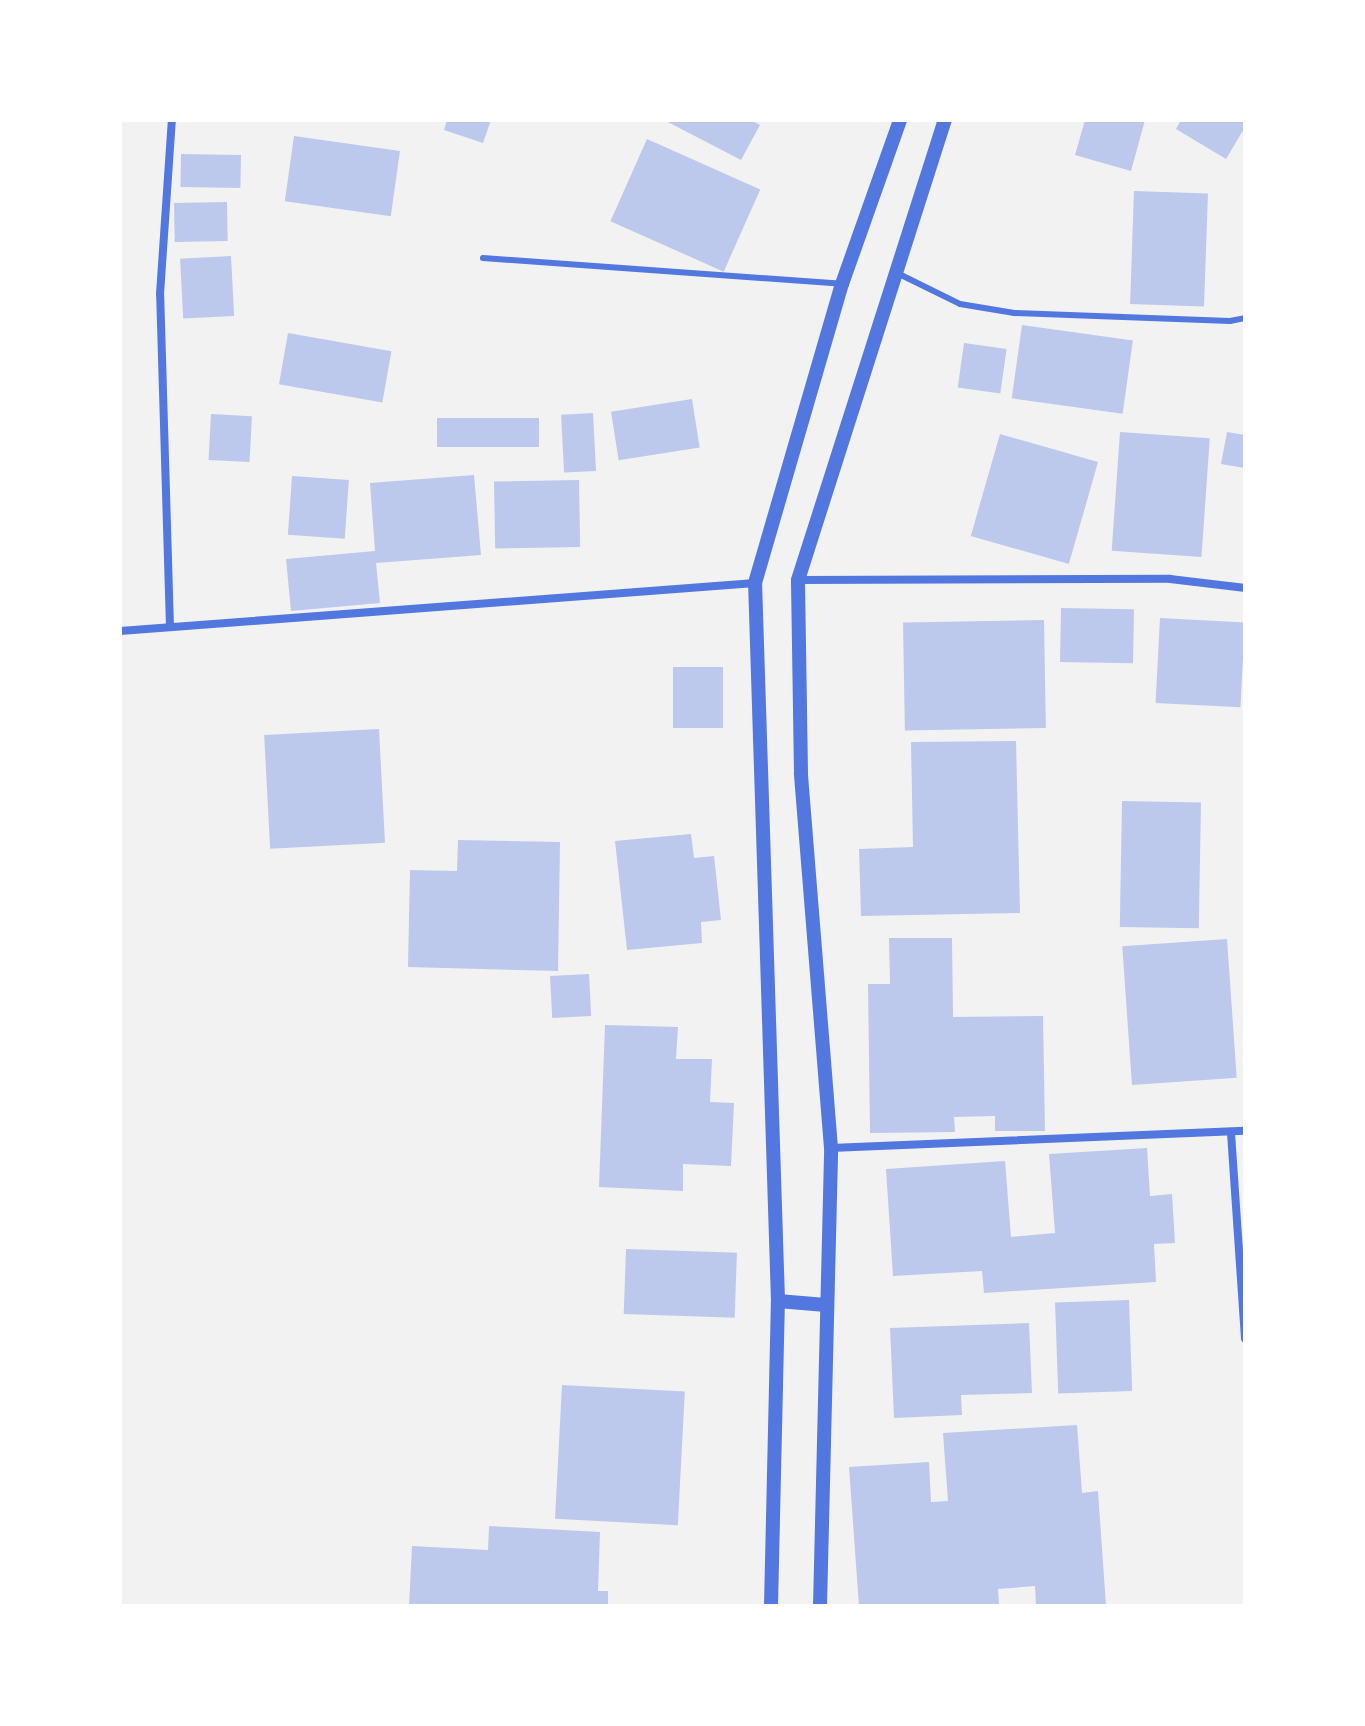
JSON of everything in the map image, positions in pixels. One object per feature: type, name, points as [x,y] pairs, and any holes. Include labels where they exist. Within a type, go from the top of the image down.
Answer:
[{"type":"street","points":[[170,627],[160,294],[172,120]]},
{"type":"street","points":[[771,1606],[778,1301],[755,583],[842,284],[900,120]]},
{"type":"street","points":[[820,1606],[831,1148],[801,773],[798,580],[945,120]]},
{"type":"street","points":[[798,580],[1170,579],[1245,588]]},
{"type":"street","points":[[120,631],[755,583]]},
{"type":"street","points":[[831,1148],[1245,1131]]},
{"type":"street","points":[[1231,1133],[1245,1339]]},
{"type":"street","points":[[778,1301],[826,1305]]},
{"type":"lane","points":[[483,258],[842,284]]},
{"type":"lane","points":[[894,272],[960,304],[1014,313],[1230,321],[1245,318]]},
{"type":"building","points":[[447,120],[491,120],[483,143],[444,130]]},
{"type":"building","points":[[664,120],[751,120],[760,125],[741,160]]},
{"type":"building","points":[[1085,120],[1145,120],[1131,171],[1075,155]]},
{"type":"building","points":[[1181,120],[1245,120],[1245,127],[1226,159],[1176,129]]},
{"type":"building","points":[[294,136],[400,151],[391,216],[285,201]]},
{"type":"building","points":[[647,139],[760,189],[724,272],[610,221]]},
{"type":"building","points":[[181,154],[241,155],[240,188],[180,187]]},
{"type":"building","points":[[1134,191],[1208,194],[1204,307],[1130,304]]},
{"type":"building","points":[[227,202],[228,241],[175,242],[174,203]]},
{"type":"building","points":[[231,256],[234,316],[183,319],[180,259]]},
{"type":"building","points":[[1022,325],[1133,341],[1123,414],[1012,398]]},
{"type":"building","points":[[288,333],[391,351],[382,402],[279,384]]},
{"type":"building","points":[[964,343],[1007,349],[1000,394],[958,388]]},
{"type":"building","points":[[692,399],[700,447],[619,460],[611,412]]},
{"type":"building","points":[[593,413],[596,471],[564,473],[561,415]]},
{"type":"building","points":[[211,414],[252,416],[250,462],[209,460]]},
{"type":"building","points":[[437,418],[539,418],[539,447],[437,447]]},
{"type":"building","points":[[1120,432],[1210,438],[1201,557],[1112,551]]},
{"type":"building","points":[[1227,432],[1245,435],[1245,468],[1221,464]]},
{"type":"building","points":[[1000,434],[1098,462],[1069,564],[971,536]]},
{"type":"building","points":[[474,475],[481,555],[376,563],[380,603],[291,611],[286,559],[375,551],[370,483]]},
{"type":"building","points":[[292,476],[349,480],[345,539],[288,535]]},
{"type":"building","points":[[579,480],[580,547],[495,548],[494,481]]},
{"type":"building","points":[[1061,608],[1134,609],[1133,663],[1060,662]]},
{"type":"building","points":[[1160,618],[1245,622],[1240,707],[1156,703]]},
{"type":"building","points":[[1044,620],[1046,728],[905,730],[903,622]]},
{"type":"building","points":[[673,667],[723,667],[723,728],[673,728]]},
{"type":"building","points":[[379,729],[385,843],[270,849],[264,735]]},
{"type":"building","points":[[1016,741],[1020,913],[861,916],[859,849],[913,847],[911,742]]},
{"type":"building","points":[[1122,801],[1201,802],[1199,928],[1120,927]]},
{"type":"building","points":[[691,834],[694,858],[714,856],[721,920],[701,922],[702,943],[627,950],[615,841]]},
{"type":"building","points":[[458,840],[560,842],[558,971],[408,967],[410,870],[457,871]]},
{"type":"building","points":[[889,938],[952,938],[953,1017],[1043,1016],[1045,1131],[995,1131],[995,1116],[954,1117],[955,1132],[870,1133],[868,984],[890,984]]},
{"type":"building","points":[[1227,939],[1237,1078],[1132,1085],[1122,946]]},
{"type":"building","points":[[589,974],[591,1016],[552,1018],[550,976]]},
{"type":"building","points":[[605,1025],[678,1027],[676,1059],[712,1059],[710,1102],[734,1103],[731,1166],[683,1164],[683,1191],[599,1187]]},
{"type":"building","points":[[1147,1148],[1150,1196],[1172,1194],[1175,1243],[1154,1244],[1156,1282],[984,1293],[982,1271],[893,1276],[886,1169],[1005,1161],[1011,1237],[1055,1233],[1049,1154]]},
{"type":"building","points":[[626,1249],[737,1253],[735,1318],[624,1314]]},
{"type":"building","points":[[1129,1300],[1132,1391],[1058,1394],[1055,1303]]},
{"type":"building","points":[[1029,1323],[1032,1393],[961,1395],[962,1415],[894,1418],[890,1328]]},
{"type":"building","points":[[562,1385],[685,1391],[678,1525],[555,1519]]},
{"type":"building","points":[[1077,1425],[1082,1493],[1098,1491],[1106,1606],[1036,1606],[1035,1586],[998,1589],[999,1604],[859,1606],[849,1467],[929,1462],[931,1502],[948,1501],[943,1433]]},
{"type":"building","points":[[489,1526],[600,1532],[598,1591],[608,1591],[608,1606],[409,1606],[412,1546],[488,1550]]}]
